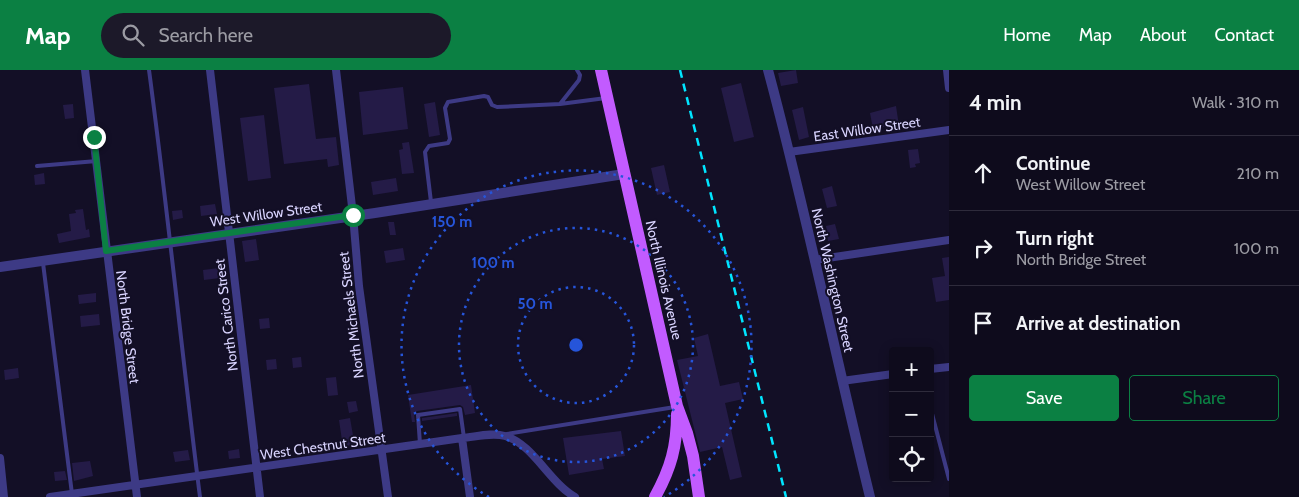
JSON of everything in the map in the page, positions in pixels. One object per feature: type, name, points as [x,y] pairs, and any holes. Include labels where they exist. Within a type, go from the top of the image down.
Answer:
[{"type":"main road","name":"North Illinois Avenue","points":[[601,70],[677,406],[693,456],[699,497]]},
{"type":"main road","points":[[655,497],[671,462],[677,440],[677,406]]},
{"type":"street","name":"North Bridge Street","points":[[85,70],[138,497]]},
{"type":"street","name":"North Carico Street","points":[[210,70],[260,497]]},
{"type":"street","name":"North Michaels Street","points":[[336,70],[353,215],[359,286],[388,497]]},
{"type":"street","name":"North Washington Street","points":[[768,70],[870,497]]},
{"type":"street","points":[[947,70],[949,88]]},
{"type":"street","name":"East Willow Street","points":[[789,152],[949,130]]},
{"type":"street","name":"West Willow Street","points":[[0,266],[432,204],[624,174]]},
{"type":"street","points":[[814,260],[949,240]]},
{"type":"street","points":[[934,369],[949,367]]},
{"type":"street","points":[[842,381],[889,375]]},
{"type":"street","points":[[504,435],[526,449],[555,482],[575,497]]},
{"type":"street","name":"West Chestnut Street","points":[[50,497],[463,438],[504,435]]},
{"type":"street","points":[[463,438],[470,497]]},
{"type":"street","points":[[0,458],[4,497]]},
{"type":"lane","points":[[149,70],[164,181],[169,242],[200,497]]},
{"type":"lane","points":[[560,104],[579,80],[580,75],[577,70]]},
{"type":"lane","points":[[432,204],[425,152],[429,146],[444,144],[450,139],[446,108],[448,102],[484,96],[488,97],[492,105],[497,107],[560,104],[607,98]]},
{"type":"lane","points":[[37,166],[97,161]]},
{"type":"lane","points":[[43,260],[72,494]]},
{"type":"lane","points":[[504,435],[677,406]]},
{"type":"lane","points":[[420,445],[418,415],[460,409],[463,438]]},
{"type":"lane","points":[[934,421],[949,479]]},
{"type":"building","points":[[796,70],[798,83],[781,86],[778,73]]},
{"type":"building","points":[[741,83],[754,137],[734,142],[721,88]]},
{"type":"building","points":[[309,84],[316,139],[336,137],[339,165],[328,167],[327,159],[284,164],[274,88]]},
{"type":"building","points":[[403,87],[408,129],[363,135],[359,92]]},
{"type":"building","points":[[435,102],[440,135],[429,137],[424,104]]},
{"type":"building","points":[[73,104],[74,118],[65,119],[63,105]]},
{"type":"building","points":[[896,106],[899,126],[873,129],[870,113]]},
{"type":"building","points":[[803,107],[809,137],[799,140],[792,110]]},
{"type":"building","points":[[264,115],[271,178],[248,181],[240,118]]},
{"type":"building","points":[[409,142],[414,173],[402,174],[399,150],[403,149],[402,143]]},
{"type":"building","points":[[918,149],[920,163],[915,164],[916,167],[910,168],[908,150]]},
{"type":"building","points":[[664,165],[670,192],[657,195],[651,168]]},
{"type":"building","points":[[44,173],[45,184],[35,185],[34,175]]},
{"type":"building","points":[[396,178],[398,191],[373,195],[371,182]]},
{"type":"building","points":[[832,186],[837,206],[827,208],[822,189]]},
{"type":"building","points":[[215,204],[217,214],[201,216],[200,206]]},
{"type":"building","points":[[83,209],[86,230],[89,229],[90,237],[59,243],[57,234],[71,231],[69,214],[76,213],[75,210]]},
{"type":"building","points":[[182,210],[183,218],[173,220],[172,211]]},
{"type":"building","points":[[388,222],[394,222],[396,235],[390,235]]},
{"type":"building","points":[[835,224],[839,239],[828,241],[826,226]]},
{"type":"building","points":[[256,239],[259,260],[245,262],[242,241]]},
{"type":"building","points":[[403,248],[405,260],[386,263],[384,251]]},
{"type":"building","points":[[949,257],[949,300],[936,302],[932,278],[945,276],[942,258]]},
{"type":"building","points":[[219,268],[220,278],[204,280],[203,270]]},
{"type":"building","points":[[96,293],[96,302],[79,304],[78,295]]},
{"type":"building","points":[[99,314],[100,325],[81,327],[80,316]]},
{"type":"building","points":[[269,318],[270,328],[260,329],[259,319]]},
{"type":"building","points":[[708,334],[720,386],[739,382],[743,399],[725,403],[742,477],[730,480],[722,447],[700,452],[677,360],[698,356],[694,338]]},
{"type":"building","points":[[301,357],[302,367],[293,368],[292,358]]},
{"type":"building","points":[[276,359],[277,369],[267,370],[266,360]]},
{"type":"building","points":[[18,368],[19,378],[5,380],[4,370]]},
{"type":"building","points":[[336,377],[338,395],[328,396],[326,378]]},
{"type":"building","points":[[471,385],[475,413],[465,415],[463,407],[460,405],[417,411],[414,414],[415,422],[412,422],[408,395]]},
{"type":"building","points":[[356,401],[358,411],[349,413],[347,402]]},
{"type":"building","points":[[457,413],[457,416],[422,421],[422,418]]},
{"type":"building","points":[[350,418],[354,441],[352,441],[353,445],[343,447],[339,420]]},
{"type":"building","points":[[621,431],[625,456],[602,459],[604,469],[569,475],[563,438]]},
{"type":"building","points":[[239,449],[240,458],[229,459],[228,451]]},
{"type":"building","points":[[188,450],[190,460],[175,462],[173,452]]},
{"type":"building","points":[[90,461],[93,476],[74,481],[72,463]]},
{"type":"building","points":[[65,471],[67,480],[55,481],[54,472]]},
{"type":"railway","points":[[680,70],[786,497]]},
{"type":"route","points":[[94,137],[106,251],[353,215]]}]
